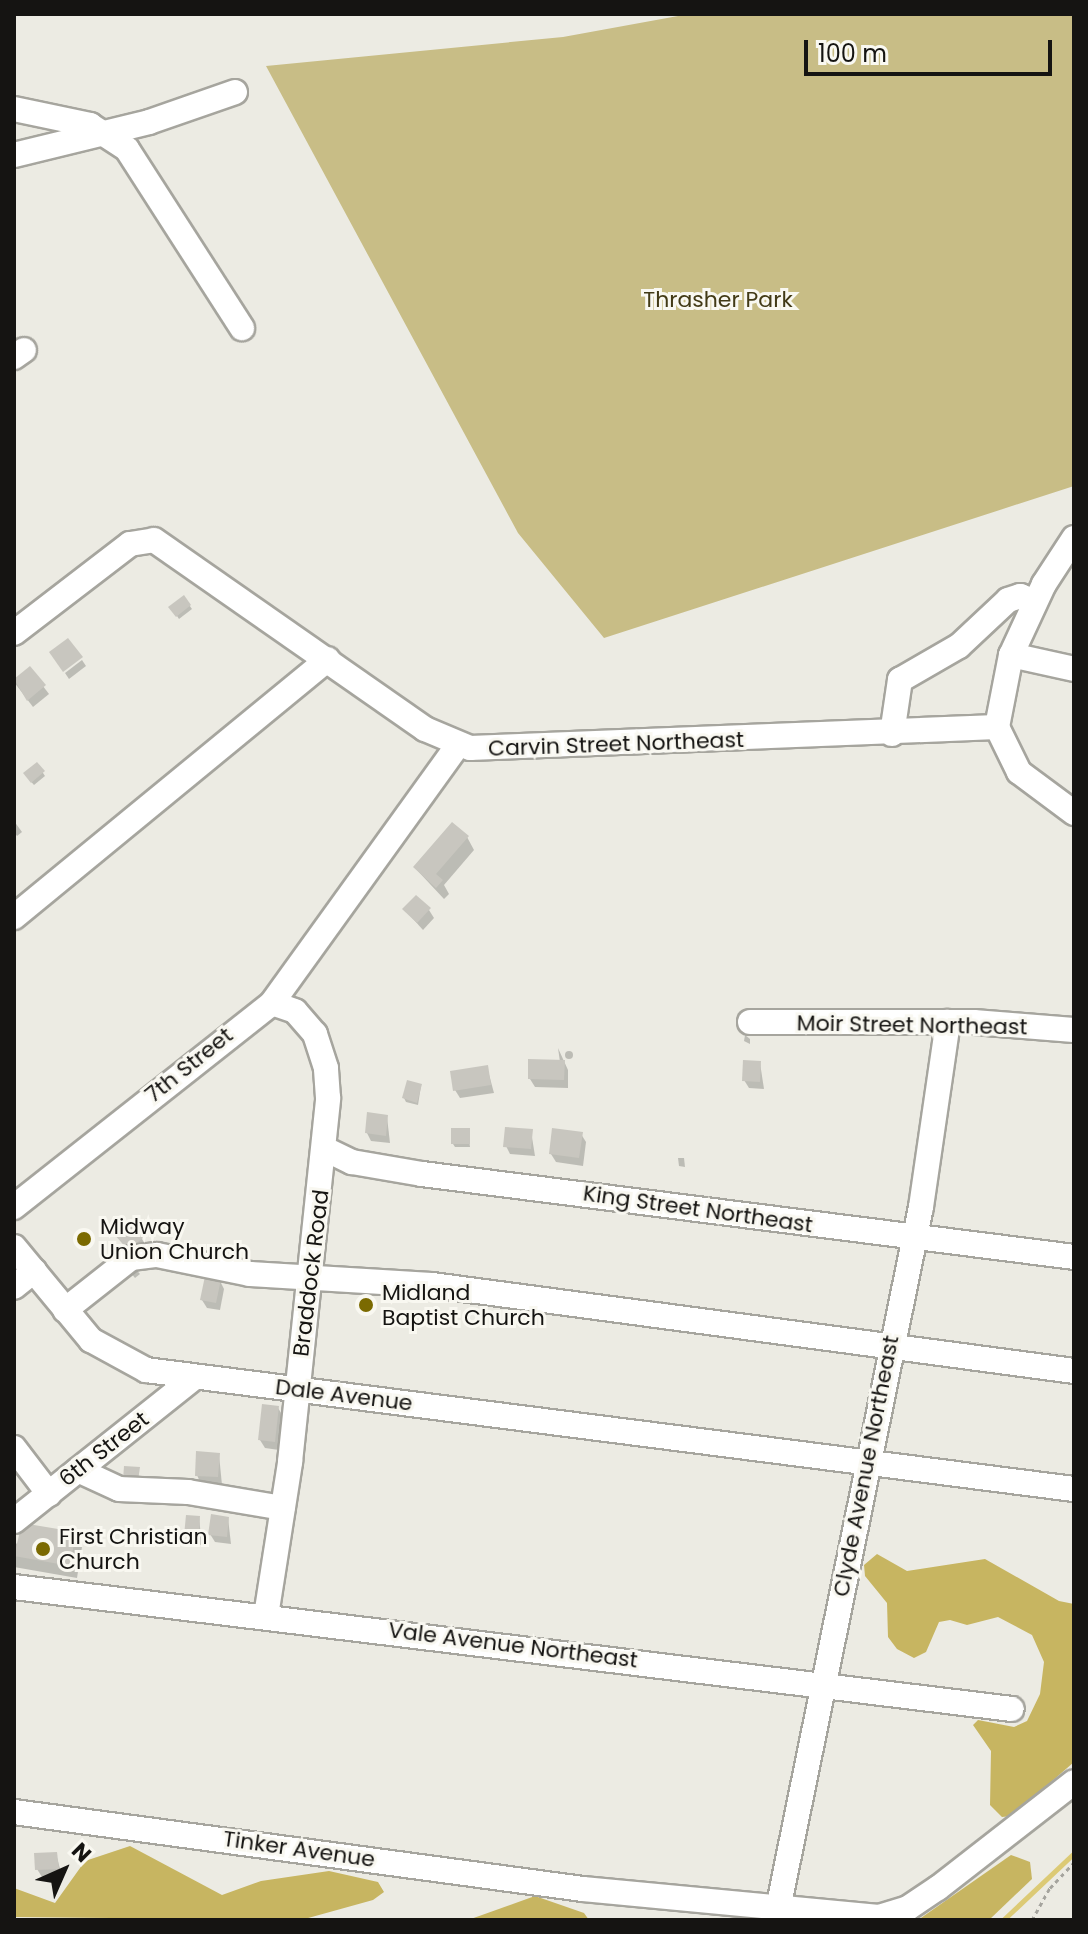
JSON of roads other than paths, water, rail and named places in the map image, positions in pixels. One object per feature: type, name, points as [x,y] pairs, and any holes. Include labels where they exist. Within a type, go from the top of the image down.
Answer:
[{"type":"street","points":[[14,155],[106,133],[235,92]]},
{"type":"street","points":[[14,109],[72,120],[106,133],[127,149],[242,328]]},
{"type":"street","points":[[1074,538],[1035,602],[1011,655],[997,727],[1019,772],[1074,813]]},
{"type":"street","name":"Carvin Street Northeast","points":[[14,633],[130,544],[154,540],[425,729],[458,745],[508,749],[997,727]]},
{"type":"street","points":[[892,734],[900,680],[959,646],[1008,600],[1020,596],[1035,602]]},
{"type":"street","points":[[1011,655],[1074,669]]},
{"type":"street","points":[[14,917],[328,659]]},
{"type":"street","name":"7th Street","points":[[14,1207],[272,1003],[458,745]]},
{"type":"street","name":"Braddock Road","points":[[266,1616],[283,1508],[325,1149],[323,1053],[307,1022],[272,1003]]},
{"type":"street","name":"Moir Street Northeast","points":[[750,1022],[948,1022],[1074,1030]]},
{"type":"street","name":"Clyde Avenue Northeast","points":[[778,1909],[912,1237],[948,1022]]},
{"type":"street","name":"King Street Northeast","points":[[325,1149],[352,1162],[422,1174],[1074,1257]]},
{"type":"street","name":"Dale Avenue","points":[[14,1247],[91,1340],[126,1364],[195,1377],[1074,1489]]},
{"type":"street","points":[[65,1310],[142,1254],[235,1272],[432,1285],[1074,1371]]},
{"type":"street","points":[[14,1287],[34,1271]]},
{"type":"street","name":"6th Street","points":[[14,1521],[195,1377]]},
{"type":"street","points":[[14,1448],[49,1494]]},
{"type":"street","points":[[78,1470],[119,1489],[188,1492],[283,1508]]},
{"type":"street","name":"Vale Avenue Northeast","points":[[14,1587],[1012,1709]]},
{"type":"street","name":"Tinker Avenue","points":[[14,1812],[583,1889],[879,1917],[908,1908],[1074,1782]]},
{"type":"waterway","points":[[1003,1920],[1074,1853]]},
{"type":"place","name":"Midway Union Church","points":[[84,1239]]},
{"type":"place","name":"Midland Baptist Church","points":[[366,1305]]},
{"type":"place","name":"First Christian Church","points":[[43,1549]]},
{"type":"park label","name":"Thrasher Park","points":[[718,300]]}]
